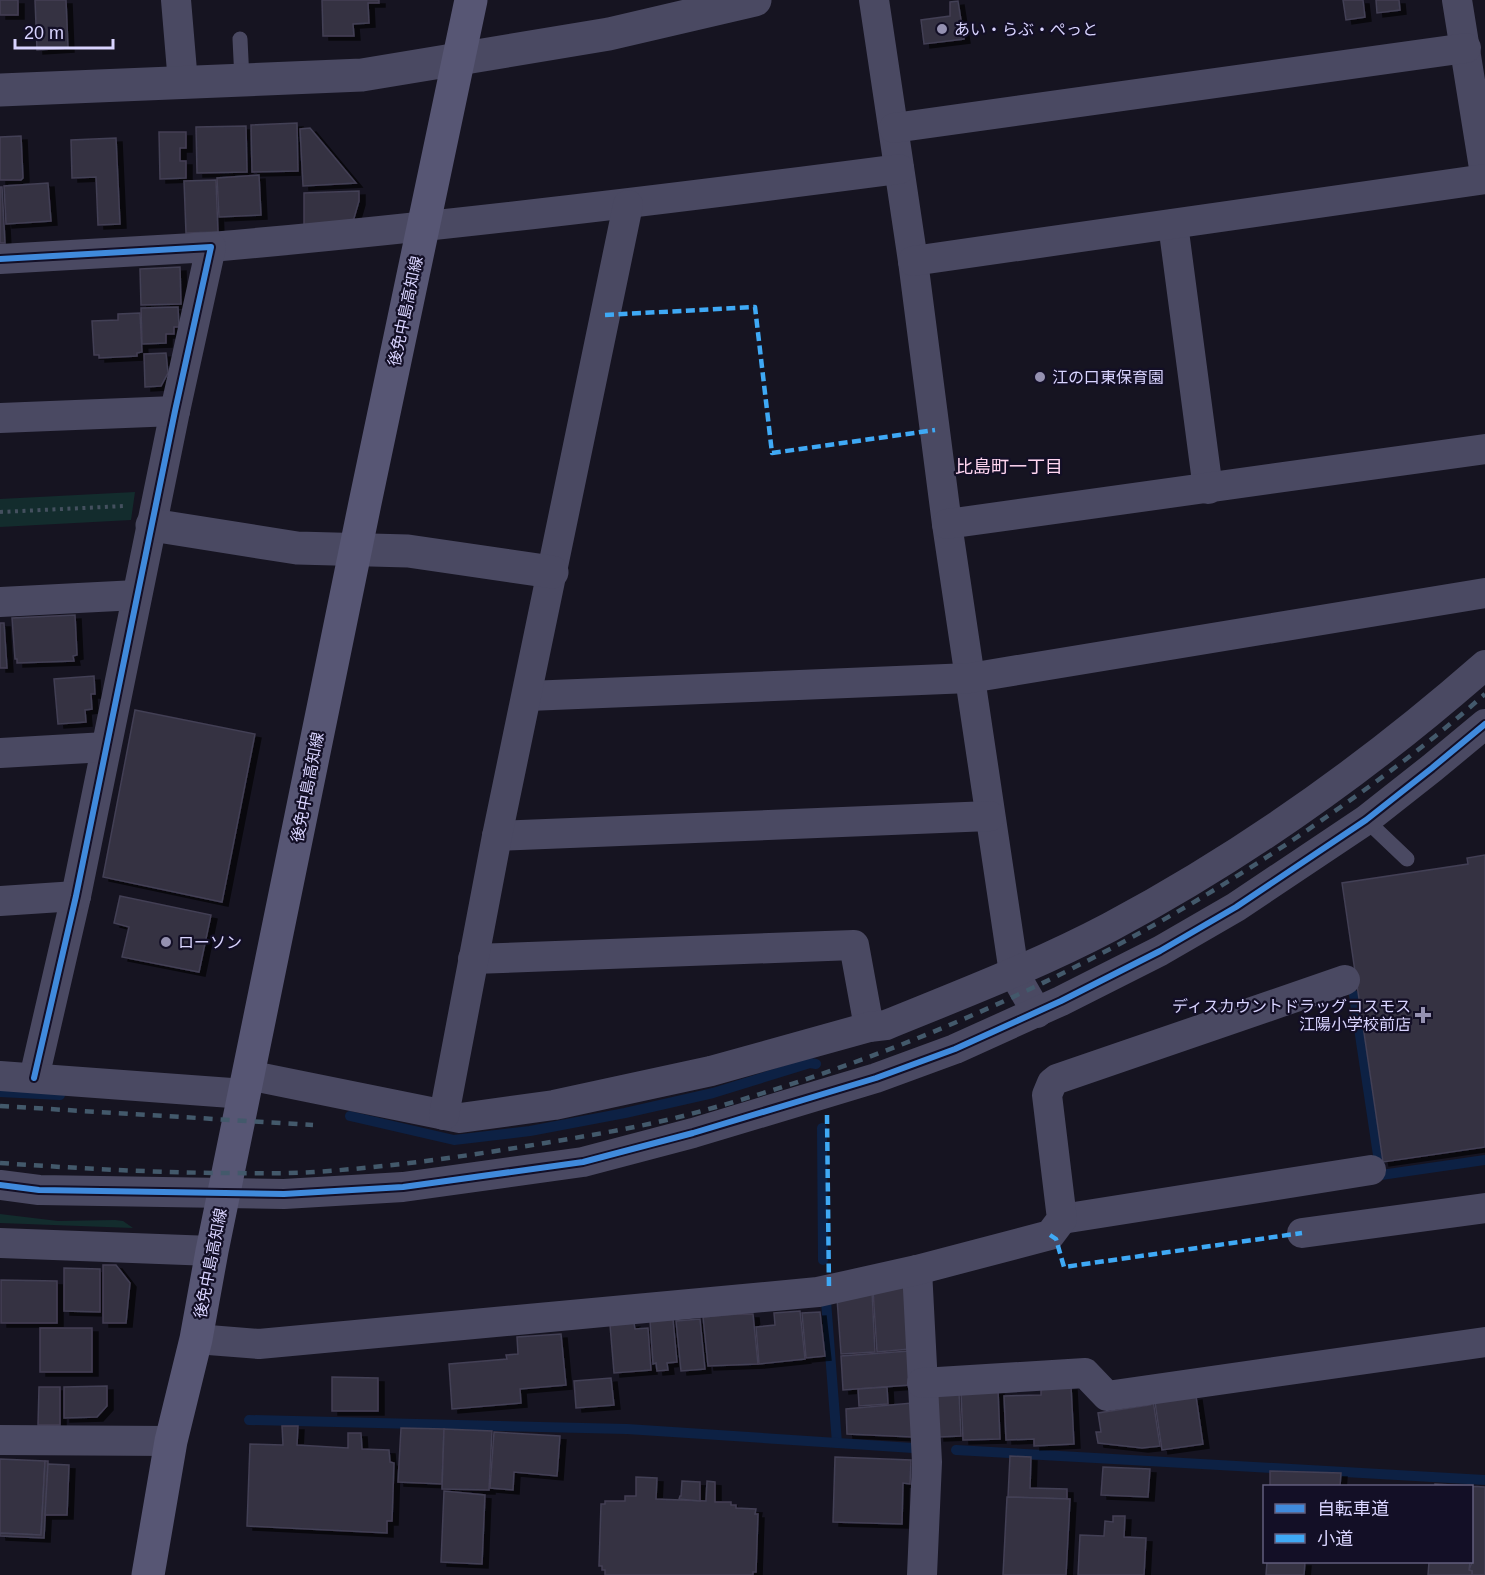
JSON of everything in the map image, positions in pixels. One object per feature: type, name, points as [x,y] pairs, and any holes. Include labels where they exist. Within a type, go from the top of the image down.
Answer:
[{"type":"main road","name":"後免中島高知線","points":[[148,1575],[171,1441],[196,1339],[246,1085],[471,0]]},
{"type":"street","points":[[176,0],[183,83]]},
{"type":"street","points":[[0,90],[362,75],[609,34],[755,0]]},
{"type":"street","points":[[874,0],[913,261],[947,524],[1014,973],[1037,1013]]},
{"type":"street","points":[[1457,0],[1484,157]]},
{"type":"street","points":[[894,128],[1466,48]]},
{"type":"street","points":[[0,259],[212,247],[423,228],[628,205],[899,169]]},
{"type":"street","points":[[913,261],[1485,179]]},
{"type":"street","points":[[444,1115],[497,836],[528,696],[628,205]]},
{"type":"street","points":[[1173,224],[1208,489]]},
{"type":"street","points":[[34,1078],[76,896],[137,595],[142,516],[175,411],[212,247]]},
{"type":"street","points":[[0,418],[175,411]]},
{"type":"street","points":[[947,524],[1485,449]]},
{"type":"street","points":[[142,516],[297,548],[408,551],[552,572]]},
{"type":"street","points":[[528,696],[970,678],[1485,593]]},
{"type":"street","points":[[0,602],[137,595]]},
{"type":"street","points":[[0,1076],[246,1085],[460,1118],[554,1105],[711,1071],[886,1024],[1014,973],[1110,927],[1235,853],[1362,766],[1485,665]]},
{"type":"street","points":[[0,1185],[39,1190],[224,1194],[284,1194],[404,1187],[583,1162],[693,1133],[876,1078],[954,1049],[1037,1013],[1160,951],[1236,907],[1366,820],[1485,724]]},
{"type":"street","points":[[0,753],[106,747]]},
{"type":"street","points":[[497,836],[990,816]]},
{"type":"street","points":[[0,901],[76,896]]},
{"type":"street","points":[[473,959],[854,945],[869,1027]]},
{"type":"street","points":[[196,1339],[260,1344],[806,1293],[917,1270],[1050,1235],[1062,1219],[1047,1095],[1052,1083],[1057,1079],[1345,980]]},
{"type":"street","points":[[1062,1219],[1371,1170]]},
{"type":"street","points":[[1302,1233],[1485,1208]]},
{"type":"street","points":[[0,1243],[212,1251]]},
{"type":"street","points":[[917,1270],[927,1462],[922,1575]]},
{"type":"street","points":[[922,1383],[1085,1373],[1107,1396],[1485,1342]]},
{"type":"street","points":[[0,1440],[171,1441]]},
{"type":"lane","points":[[240,39],[242,80]]},
{"type":"lane","points":[[1366,820],[1407,858]]},
{"type":"path","points":[[0,512],[142,516]]},
{"type":"green space","points":[[135,492],[131,520],[0,527],[0,499]]},
{"type":"green space","points":[[0,1214],[58,1221],[115,1220],[123,1221],[133,1228],[0,1223]]},
{"type":"building","points":[[0,0],[18,0],[18,15],[0,15]]},
{"type":"building","points":[[35,0],[66,0],[68,48],[37,50]]},
{"type":"building","points":[[322,0],[379,0],[379,3],[368,3],[369,23],[353,24],[354,36],[323,36]]},
{"type":"building","points":[[1343,0],[1363,0],[1365,17],[1346,20]]},
{"type":"building","points":[[1376,0],[1399,0],[1400,10],[1377,13]]},
{"type":"building","name":"あい・らぶ・ぺっと","points":[[958,1],[964,39],[924,44],[921,20],[950,16],[950,2]]},
{"type":"building","points":[[297,123],[298,171],[252,172],[251,125]]},
{"type":"building","points":[[246,126],[247,172],[197,173],[196,127]]},
{"type":"building","points":[[310,128],[356,183],[303,186],[300,129]]},
{"type":"building","points":[[159,132],[186,132],[186,148],[180,148],[180,161],[186,161],[186,178],[160,179]]},
{"type":"building","points":[[21,136],[23,178],[21,180],[0,180],[0,137]]},
{"type":"building","points":[[116,138],[120,224],[98,225],[96,177],[72,178],[71,140]]},
{"type":"building","points":[[259,175],[261,215],[219,217],[217,178]]},
{"type":"building","points":[[216,180],[218,232],[186,233],[184,181]]},
{"type":"building","points":[[48,183],[51,221],[6,224],[4,186]]},
{"type":"building","points":[[0,187],[2,187],[5,243],[0,243]]},
{"type":"building","points":[[359,191],[359,201],[352,225],[304,225],[304,193]]},
{"type":"building","points":[[180,267],[181,304],[141,305],[140,269]]},
{"type":"building","points":[[178,307],[179,327],[174,327],[174,334],[166,334],[166,343],[142,344],[141,308]]},
{"type":"building","points":[[140,313],[142,352],[137,353],[137,356],[99,358],[99,355],[94,355],[92,321],[118,320],[118,314]]},
{"type":"building","points":[[166,353],[168,373],[161,386],[145,387],[144,354]]},
{"type":"building","points":[[75,615],[77,655],[73,656],[74,661],[17,663],[12,618]]},
{"type":"building","points":[[0,623],[4,623],[7,668],[0,668]]},
{"type":"building","points":[[94,676],[95,694],[91,694],[92,709],[85,710],[86,722],[58,724],[54,679]]},
{"type":"building","points":[[135,710],[255,734],[222,902],[103,877]]},
{"type":"building","name":"ディスカウントドラッグコスモス 江陽小学校前店","points":[[1485,855],[1485,1147],[1383,1162],[1342,883],[1468,864],[1467,858]]},
{"type":"building","name":"ローソン","points":[[120,896],[211,915],[199,972],[122,957],[129,927],[114,923]]},
{"type":"building","points":[[103,1265],[116,1265],[130,1283],[126,1323],[103,1323]]},
{"type":"building","points":[[64,1268],[100,1269],[100,1312],[64,1311]]},
{"type":"building","points":[[1,1280],[57,1281],[57,1323],[1,1323]]},
{"type":"building","points":[[906,1285],[910,1349],[877,1352],[873,1290]]},
{"type":"building","points":[[872,1291],[875,1352],[841,1354],[837,1298]]},
{"type":"building","points":[[800,1311],[805,1359],[759,1364],[756,1327],[775,1325],[774,1313]]},
{"type":"building","points":[[820,1312],[825,1356],[806,1358],[802,1313]]},
{"type":"building","points":[[753,1314],[758,1364],[708,1366],[703,1317]]},
{"type":"building","points":[[673,1319],[677,1362],[667,1363],[668,1370],[657,1371],[656,1363],[653,1364],[650,1321]]},
{"type":"building","points":[[700,1319],[705,1369],[681,1371],[676,1321]]},
{"type":"building","points":[[634,1323],[635,1329],[648,1328],[651,1370],[614,1373],[610,1325]]},
{"type":"building","points":[[40,1328],[92,1328],[92,1372],[40,1372]]},
{"type":"building","points":[[561,1334],[566,1385],[520,1389],[521,1403],[452,1409],[449,1364],[507,1359],[506,1355],[518,1354],[517,1337]]},
{"type":"building","points":[[909,1351],[910,1385],[843,1390],[841,1356]]},
{"type":"building","points":[[332,1377],[378,1378],[378,1411],[332,1411]]},
{"type":"building","points":[[611,1378],[614,1405],[576,1408],[574,1381]]},
{"type":"building","points":[[107,1386],[107,1406],[97,1417],[64,1418],[64,1387]]},
{"type":"building","points":[[1071,1386],[1074,1444],[1034,1446],[1034,1439],[1006,1440],[1004,1396],[1041,1395],[1041,1388]]},
{"type":"building","points":[[39,1387],[60,1387],[60,1425],[38,1425]]},
{"type":"building","points":[[887,1387],[888,1404],[859,1406],[858,1389]]},
{"type":"building","points":[[998,1390],[1000,1439],[963,1440],[961,1392]]},
{"type":"building","points":[[959,1392],[961,1436],[938,1437],[936,1393]]},
{"type":"building","points":[[1196,1396],[1203,1444],[1162,1450],[1155,1402]]},
{"type":"building","points":[[1153,1400],[1160,1446],[1142,1448],[1098,1443],[1096,1432],[1101,1432],[1098,1413],[1150,1405],[1149,1401]]},
{"type":"building","points":[[912,1403],[912,1437],[847,1434],[846,1409]]},
{"type":"building","points":[[282,1426],[298,1426],[297,1445],[348,1448],[348,1433],[361,1433],[362,1449],[389,1450],[390,1462],[394,1463],[392,1521],[387,1521],[387,1533],[247,1526],[250,1444],[283,1445]]},
{"type":"building","points":[[401,1428],[444,1429],[442,1484],[398,1482]]},
{"type":"building","points":[[444,1429],[492,1431],[489,1490],[442,1489]]},
{"type":"building","points":[[494,1432],[560,1436],[557,1476],[514,1472],[513,1490],[490,1488]]},
{"type":"building","points":[[1010,1456],[1031,1457],[1030,1488],[1067,1489],[1067,1499],[1008,1497]]},
{"type":"building","points":[[835,1457],[911,1460],[910,1484],[903,1483],[902,1524],[833,1522]]},
{"type":"building","points":[[0,1459],[45,1461],[41,1535],[0,1533]]},
{"type":"building","points":[[45,1461],[48,1461],[48,1464],[44,1538],[0,1536],[0,1533],[41,1535]]},
{"type":"building","points":[[48,1464],[69,1465],[67,1515],[45,1515]]},
{"type":"building","points":[[1103,1467],[1150,1469],[1148,1497],[1101,1495]]},
{"type":"building","points":[[1270,1471],[1341,1473],[1340,1485],[1270,1485]]},
{"type":"building","points":[[636,1477],[657,1478],[656,1499],[706,1501],[707,1481],[715,1482],[715,1502],[731,1502],[731,1505],[736,1505],[736,1508],[756,1509],[755,1514],[758,1514],[756,1572],[753,1572],[753,1575],[605,1575],[605,1570],[599,1566],[601,1504],[605,1504],[605,1501],[625,1501],[625,1496],[636,1496]]},
{"type":"building","points":[[682,1481],[700,1482],[700,1501],[679,1499]]},
{"type":"building","points":[[1473,1486],[1485,1487],[1485,1575],[1472,1575],[1472,1571],[1469,1570],[1473,1563]]},
{"type":"building","points":[[444,1491],[485,1495],[482,1564],[441,1562]]},
{"type":"building","points":[[1007,1497],[1070,1499],[1066,1575],[1003,1575]]},
{"type":"building","points":[[1113,1516],[1125,1516],[1124,1537],[1146,1538],[1144,1575],[1078,1575],[1080,1535],[1104,1536],[1105,1521],[1113,1522]]},
{"type":"building","points":[[1267,1563],[1305,1563],[1304,1575],[1266,1575]]},
{"type":"building","points":[[1429,1563],[1470,1563],[1469,1570],[1472,1571],[1472,1575],[1428,1575]]},
{"type":"waterway","points":[[1354,995],[1381,1175],[1485,1160]]},
{"type":"waterway","points":[[350,1116],[454,1140],[530,1131],[625,1113],[713,1093],[810,1063],[816,1064]]},
{"type":"waterway","points":[[0,1092],[60,1095]]},
{"type":"waterway","points":[[822,1128],[823,1260]]},
{"type":"waterway","points":[[826,1301],[837,1443]]},
{"type":"waterway","points":[[249,1420],[627,1429],[913,1448]]},
{"type":"waterway","points":[[956,1450],[1485,1480]]},
{"type":"railway","points":[[0,1163],[108,1170],[217,1173],[302,1173],[372,1167],[487,1152],[616,1130],[687,1115],[769,1091],[851,1064],[1009,999],[1086,962],[1161,921],[1234,878],[1329,815],[1420,748],[1485,694]]},
{"type":"railway","points":[[0,1106],[313,1125]]},
{"type":"marked path","points":[[605,315],[755,307],[772,453],[935,430]]},
{"type":"marked path","points":[[827,1115],[829,1289]]},
{"type":"marked path","points":[[1050,1235],[1056,1239],[1064,1267],[1302,1233]]},
{"type":"cycle path","points":[[0,259],[211,247],[175,411],[76,896],[34,1078]]},
{"type":"cycle path","points":[[0,1185],[39,1190],[284,1194],[403,1187],[583,1162],[693,1133],[876,1078],[955,1049],[1061,1001],[1160,951],[1236,907],[1366,820],[1485,724]]},
{"type":"place","name":"あい・らぶ・ぺっと","points":[[942,29]]},
{"type":"place","name":"江の口東保育園","points":[[1040,377]]},
{"type":"place","name":"ローソン","points":[[166,942]]},
{"type":"place","name":"ディスカウントドラッグコスモス 江陽小学校前店","points":[[1423,1015]]},
{"type":"district","name":"比島町一丁目","points":[[1009,467]]}]
